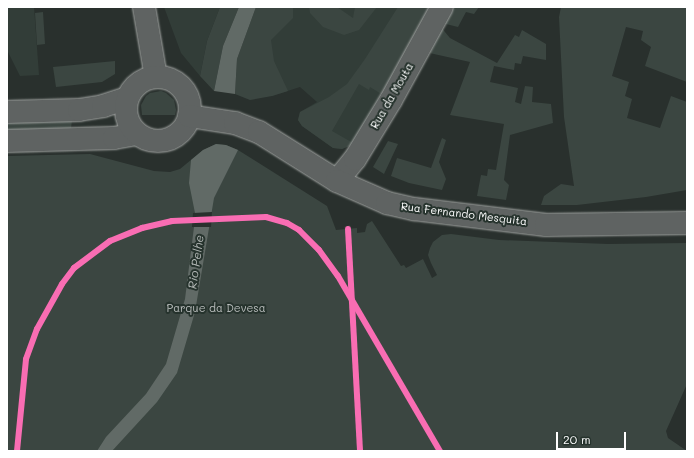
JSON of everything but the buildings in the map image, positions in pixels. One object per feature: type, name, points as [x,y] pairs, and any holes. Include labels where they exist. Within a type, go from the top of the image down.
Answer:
[{"type":"street","points":[[144,7],[156,77]]},
{"type":"street","name":"Rua da Mouta","points":[[337,181],[355,159],[376,126],[442,7]]},
{"type":"street","points":[[156,77],[168,78],[178,84],[186,93],[190,104],[189,116],[186,125],[180,133],[164,141],[145,140],[137,134],[126,120],[125,109],[127,98],[139,83],[147,78],[156,77]]},
{"type":"street","points":[[7,112],[79,110],[103,106],[127,98]]},
{"type":"street","name":"Rua Fernando Mesquita","points":[[189,116],[235,123],[259,132],[337,181],[387,203],[414,209],[546,224],[687,223]]},
{"type":"street","points":[[7,141],[114,138],[137,134]]},
{"type":"shaded area","points":[[7,7],[34,7],[39,75],[20,76],[8,52]]},
{"type":"shaded area","points":[[164,7],[220,7],[207,41],[200,76],[181,53]]},
{"type":"shaded area","points":[[270,7],[433,7],[358,141],[342,149],[333,148],[302,126],[298,120],[300,112],[317,102],[300,87],[272,96]]},
{"type":"green space","points":[[220,7],[239,7],[223,46],[214,91],[200,76],[207,41]]},
{"type":"green space","points":[[256,7],[293,7],[293,18],[271,40],[274,61],[288,91],[250,100],[235,94],[237,59]]},
{"type":"green space","points":[[309,7],[337,7],[353,18],[355,7],[377,7],[359,30],[344,35],[323,27],[310,13]]},
{"type":"green space","points":[[398,7],[433,7],[383,95],[370,87],[369,90],[359,84],[332,131],[353,143],[352,145],[342,149],[333,148],[302,126],[298,120],[300,112],[329,97],[347,84],[365,59]]},
{"type":"green space","points":[[452,7],[479,7],[474,14],[466,12],[458,27],[442,23]]},
{"type":"green space","points":[[561,7],[687,7],[687,82],[645,66],[651,47],[641,40],[643,31],[626,27],[612,76],[629,82],[625,96],[632,99],[627,118],[660,128],[671,96],[687,102],[687,190],[646,197],[577,205],[541,205],[544,196],[561,184],[574,186],[564,117],[559,17]]},
{"type":"green space","points":[[43,12],[45,44],[37,45],[35,13]]},
{"type":"green space","points":[[440,26],[450,38],[497,63],[515,35],[519,37],[522,30],[546,44],[546,60],[523,56],[521,64],[515,63],[514,70],[494,66],[490,82],[518,88],[515,102],[521,104],[525,86],[533,87],[532,102],[551,104],[553,123],[510,135],[504,180],[509,185],[506,200],[477,196],[481,175],[487,176],[488,169],[496,170],[504,124],[450,115],[470,62],[425,52]]},
{"type":"green space","points":[[115,61],[115,74],[102,82],[56,87],[53,67]]},
{"type":"green space","points":[[161,91],[166,93],[174,100],[176,110],[175,115],[142,115],[141,105],[146,96],[150,93]]},
{"type":"green space","points":[[72,119],[71,129],[7,131],[7,121]]},
{"type":"green space","points":[[442,138],[446,140],[439,162],[446,179],[442,190],[409,183],[391,176],[397,158],[431,168]]},
{"type":"green space","points":[[388,141],[398,144],[384,174],[373,167]]},
{"type":"green space","name":"Parque da Devesa","points":[[216,144],[226,145],[238,150],[327,206],[336,230],[357,228],[357,233],[365,232],[367,224],[372,221],[401,266],[404,265],[406,268],[423,259],[432,278],[437,275],[428,255],[433,242],[442,235],[451,234],[499,240],[608,244],[687,243],[687,384],[666,431],[668,438],[687,451],[7,451],[7,156],[90,154],[154,171],[170,172],[180,169],[203,150]]},
{"type":"water","points":[[239,7],[256,7],[237,59],[235,94],[214,91],[223,46]]},
{"type":"water","name":"Rio Pelhe","points":[[216,144],[226,145],[238,150],[214,198],[195,312],[177,373],[157,402],[112,451],[97,451],[106,437],[146,394],[166,364],[185,299],[194,227],[195,213],[189,183],[191,160],[203,150]]},
{"type":"pier","points":[[212,212],[211,227],[192,227],[193,213]]},
{"type":"cycle path","points":[[17,451],[26,359],[37,329],[62,284],[74,268],[110,241],[142,228],[172,221],[266,217],[287,223],[299,230],[319,250],[338,276],[440,451]]},
{"type":"cycle path","points":[[348,229],[360,451]]}]
